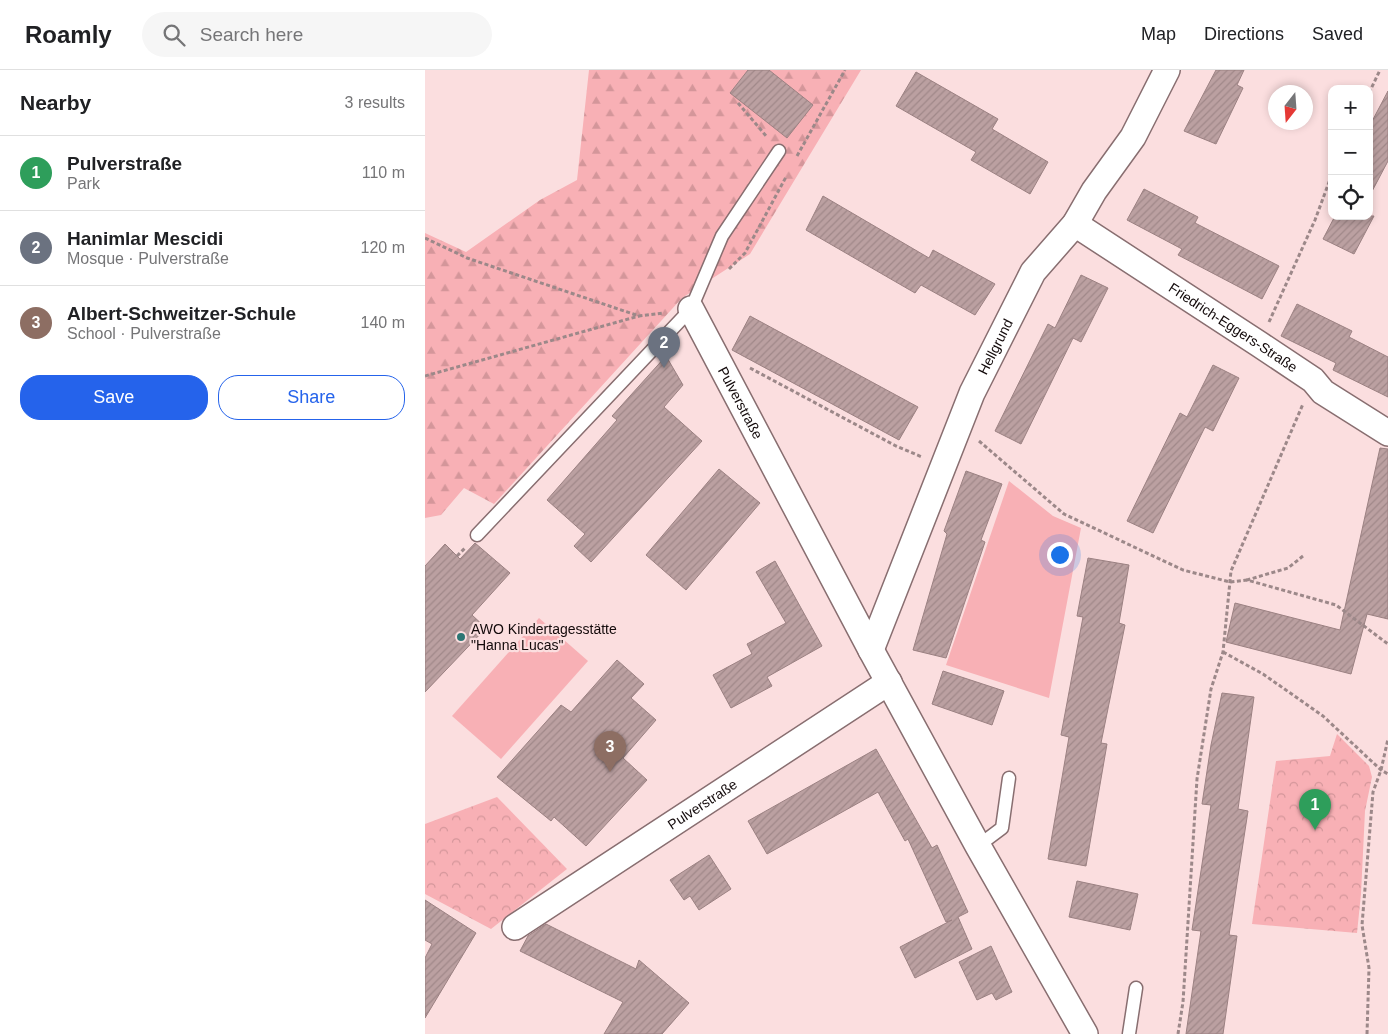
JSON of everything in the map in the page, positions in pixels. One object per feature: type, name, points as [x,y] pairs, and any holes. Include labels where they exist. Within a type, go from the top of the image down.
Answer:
[{"type":"street","name":"Hellgrund","points":[[871,650],[972,394],[1033,272],[1075,224],[1094,191],[1133,137],[1167,70]]},
{"type":"street","name":"Friedrich-Eggers-Straße","points":[[1075,224],[1313,380],[1323,392],[1388,433]]},
{"type":"street","name":"Pulverstraße","points":[[691,309],[871,650],[978,846],[1085,1034]]},
{"type":"street","name":"Pulverstraße","points":[[515,927],[889,682]]},
{"type":"lane","points":[[477,535],[691,309],[722,236],[779,151]]},
{"type":"lane","points":[[978,846],[1002,828],[1009,778]]},
{"type":"lane","points":[[1129,1034],[1136,988]]},
{"type":"path","points":[[1373,85],[1380,70]]},
{"type":"path","points":[[738,102],[779,151]]},
{"type":"path","points":[[1259,344],[1315,220],[1332,175]]},
{"type":"path","points":[[425,238],[467,258],[639,316]]},
{"type":"path","points":[[425,376],[639,316],[691,309]]},
{"type":"path","points":[[725,372],[742,363],[896,446],[943,467]]},
{"type":"path","points":[[1178,1034],[1183,1002],[1197,779],[1211,689],[1223,652],[1231,571],[1313,380]]},
{"type":"path","points":[[959,425],[1064,514],[1183,570],[1230,582],[1247,580],[1288,568],[1303,556]]},
{"type":"path","points":[[1247,580],[1336,604],[1388,644]]},
{"type":"path","points":[[1223,652],[1263,674],[1323,716],[1381,770],[1388,774]]},
{"type":"path","points":[[1367,1034],[1369,968],[1362,925],[1373,792],[1381,770],[1388,738]]},
{"type":"green space","points":[[589,70],[861,70],[750,254],[682,298],[494,504],[464,488],[441,515],[425,518],[425,233],[466,252],[540,200],[577,180]]},
{"type":"green space","points":[[1009,481],[1053,516],[1081,528],[1049,698],[946,665]]},
{"type":"green space","points":[[539,618],[588,661],[501,759],[452,716]]},
{"type":"green space","points":[[1337,734],[1369,766],[1372,777],[1365,811],[1357,933],[1252,924],[1276,761],[1330,756]]},
{"type":"green space","points":[[497,797],[567,869],[491,929],[425,894],[425,824]]},
{"type":"building","points":[[748,70],[769,70],[813,105],[787,138],[730,93]]},
{"type":"building","points":[[1216,70],[1244,70],[1237,85],[1243,88],[1216,144],[1184,131]]},
{"type":"building","points":[[916,72],[998,119],[992,129],[1048,162],[1030,194],[971,160],[976,152],[896,106]]},
{"type":"building","points":[[1388,91],[1388,161],[1373,189],[1373,130],[1373,119]]},
{"type":"building","points":[[1144,189],[1198,217],[1195,223],[1279,266],[1262,299],[1178,255],[1182,249],[1127,220]]},
{"type":"building","points":[[823,196],[929,258],[933,250],[995,284],[975,315],[921,285],[915,293],[806,230]]},
{"type":"building","points":[[1333,220],[1372,220],[1354,254],[1323,239]]},
{"type":"building","points":[[1081,275],[1108,288],[1081,342],[1073,338],[1021,444],[995,431],[1048,324],[1055,328]]},
{"type":"building","points":[[1297,304],[1352,331],[1349,337],[1388,357],[1388,397],[1333,370],[1336,363],[1281,336]]},
{"type":"building","points":[[750,316],[918,407],[899,440],[732,350]]},
{"type":"building","points":[[666,356],[683,385],[664,407],[702,441],[591,562],[574,546],[585,534],[547,500],[617,420],[612,416]]},
{"type":"building","points":[[1213,365],[1239,378],[1213,431],[1205,427],[1153,533],[1127,521],[1180,413],[1187,417]]},
{"type":"building","points":[[1380,448],[1388,449],[1388,619],[1367,614],[1351,674],[1226,642],[1235,603],[1340,630]]},
{"type":"building","points":[[719,469],[760,503],[686,590],[646,555]]},
{"type":"building","points":[[966,471],[1002,484],[981,540],[985,542],[946,658],[913,650],[947,534],[944,531]]},
{"type":"building","points":[[475,543],[510,573],[472,615],[486,628],[425,692],[425,566],[445,544],[460,559]]},
{"type":"building","points":[[1088,558],[1129,565],[1119,623],[1125,625],[1101,743],[1107,744],[1086,866],[1048,859],[1069,737],[1061,735],[1083,617],[1077,616]]},
{"type":"building","points":[[775,561],[822,646],[767,677],[772,686],[731,708],[713,675],[752,654],[747,644],[786,623],[756,572]]},
{"type":"building","points":[[617,660],[644,684],[631,698],[656,720],[623,758],[647,780],[586,846],[554,817],[551,821],[497,777],[561,705],[571,712]]},
{"type":"building","points":[[943,671],[1004,691],[992,725],[932,704]]},
{"type":"building","points":[[1222,693],[1254,697],[1238,809],[1248,811],[1229,935],[1237,936],[1223,1034],[1186,1034],[1201,931],[1192,930],[1211,805],[1202,804],[1211,745]]},
{"type":"building","points":[[876,749],[932,848],[937,845],[968,912],[958,917],[972,949],[915,978],[900,947],[952,920],[946,922],[908,839],[905,841],[878,792],[767,854],[748,821]]},
{"type":"building","points":[[709,855],[731,889],[699,910],[690,896],[684,900],[670,880]]},
{"type":"building","points":[[1077,881],[1138,894],[1130,930],[1069,917]]},
{"type":"building","points":[[425,900],[476,933],[425,1018],[425,958],[432,944],[425,940]]},
{"type":"building","points":[[546,924],[636,969],[639,960],[689,1003],[662,1034],[604,1034],[623,1002],[520,951],[528,936]]},
{"type":"building","points":[[991,946],[1012,992],[996,1000],[992,993],[977,1000],[959,962]]},
{"type":"place","name":"Hanimlar Mescidi","points":[[664,368]]},
{"type":"place","name":"AWO Kindertagesstätte \"Hanna Lucas\"","points":[[461,637]]},
{"type":"place","name":"Albert-Schweitzer-Schule","points":[[610,772]]},
{"type":"place","name":"Pulverstraße","points":[[1315,830]]}]
